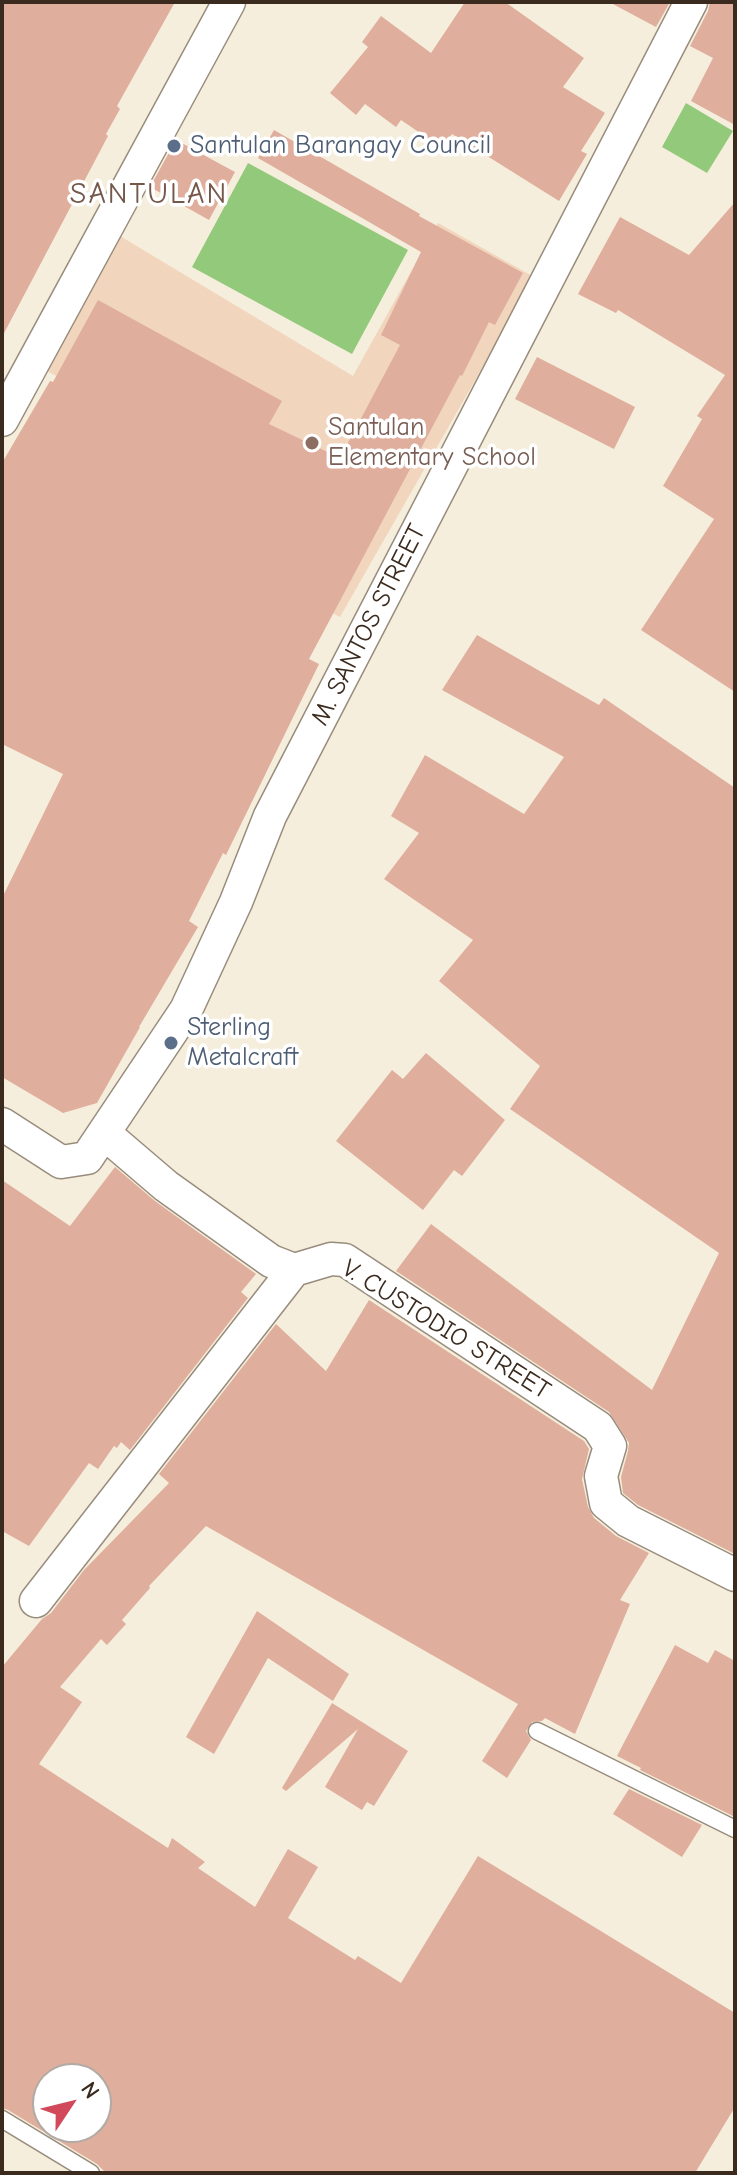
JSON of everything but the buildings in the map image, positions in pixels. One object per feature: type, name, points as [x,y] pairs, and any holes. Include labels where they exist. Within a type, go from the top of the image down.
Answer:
[{"type":"street","points":[[2,420],[229,2]]},
{"type":"street","name":"M. SANTOS STREET","points":[[2,1124],[61,1162],[87,1158],[186,1010],[236,902],[270,816],[691,2]]},
{"type":"street","points":[[36,1601],[294,1270],[271,1261],[178,1194],[104,1133]]},
{"type":"street","name":"V. CUSTODIO STREET","points":[[294,1270],[331,1259],[345,1260],[598,1427],[610,1446],[601,1476],[606,1503],[628,1521],[735,1575]]},
{"type":"lane","points":[[537,1731],[735,1829]]},
{"type":"lane","points":[[2,2119],[91,2173]]},
{"type":"shaded area","name":"Santulan Elementary School","points":[[438,223],[534,277],[340,617],[271,581],[311,509],[45,370],[120,236],[353,376]]},
{"type":"green space","points":[[686,103],[733,131],[707,173],[662,147]]},
{"type":"green space","points":[[248,163],[408,250],[352,354],[192,267]]},
{"type":"place","name":"Santulan Barangay Council","points":[[174,146]]},
{"type":"place","name":"Santulan Elementary School","points":[[312,443]]},
{"type":"place","name":"Sterling Metalcraft","points":[[171,1043]]},
{"type":"district","name":"SANTULAN","points":[[149,195]]}]
